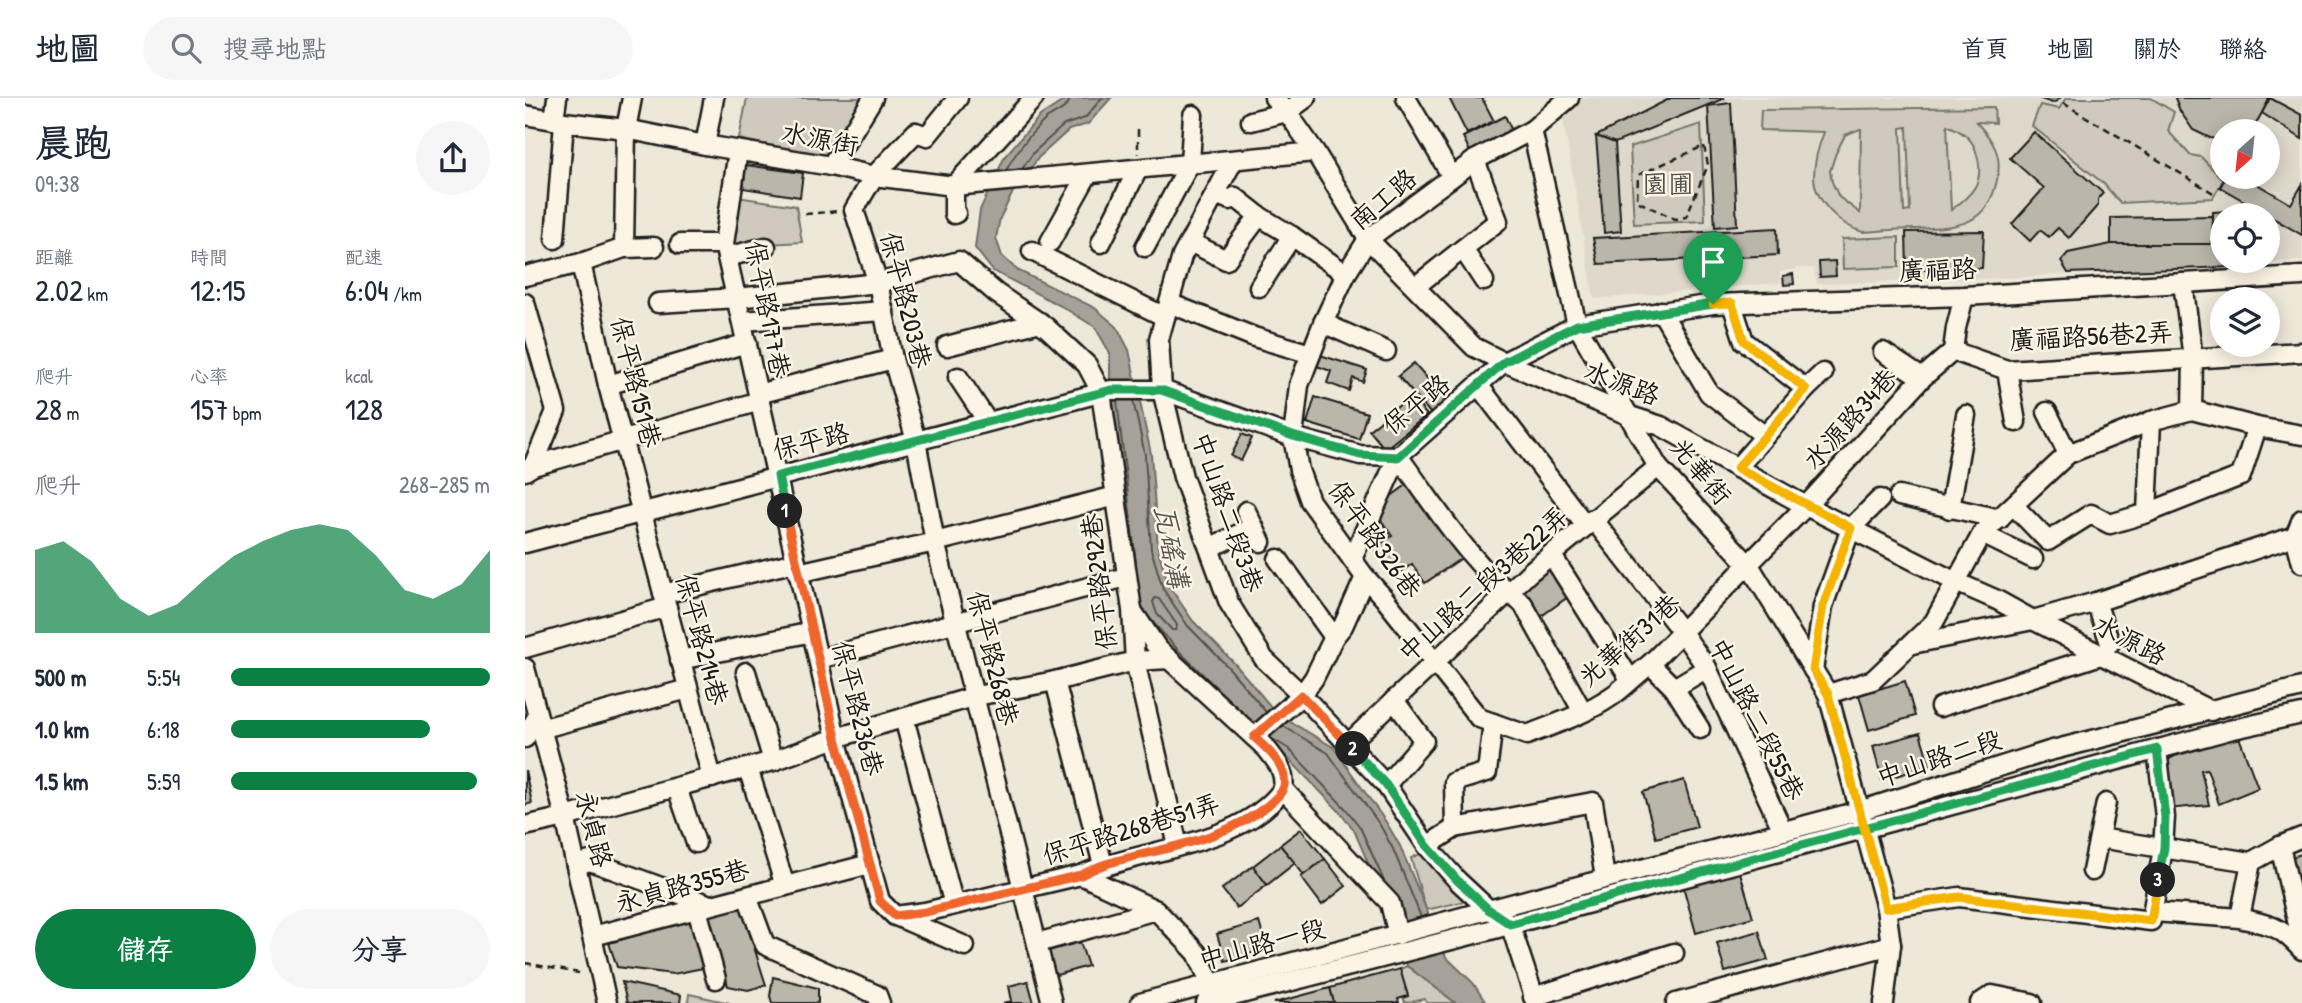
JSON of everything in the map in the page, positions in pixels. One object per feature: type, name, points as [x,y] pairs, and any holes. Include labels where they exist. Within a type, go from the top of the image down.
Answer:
[{"type":"street","points":[[555,239],[559,121],[557,98]]},
{"type":"street","points":[[624,248],[626,129],[632,98]]},
{"type":"street","points":[[705,145],[714,98]]},
{"type":"street","points":[[831,166],[873,98]]},
{"type":"street","name":"保平路203巷","points":[[916,441],[893,359],[878,283],[854,210],[874,176],[916,132],[927,136],[958,98]]},
{"type":"street","points":[[956,214],[954,186],[1034,98]]},
{"type":"street","name":"水源路","points":[[1274,98],[1315,152],[1369,239],[1474,346],[1504,362],[1630,416],[1661,426],[1806,506],[1957,582],[2033,620],[2105,649],[2211,711]]},
{"type":"street","points":[[1251,121],[1287,112],[1306,98]]},
{"type":"street","points":[[1406,98],[1452,177]]},
{"type":"street","name":"南工路","points":[[1293,436],[1299,385],[1346,274],[1369,239],[1475,160],[1532,130],[1569,98]]},
{"type":"street","points":[[1145,247],[1190,163],[1193,114]]},
{"type":"street","name":"水源街","points":[[525,115],[626,129],[874,176],[954,186],[1088,174]]},
{"type":"street","name":"光華街","points":[[1532,130],[1577,325],[1658,467],[1749,565],[1828,694],[1886,908],[1891,945],[1884,1003]]},
{"type":"street","name":"保平路177巷","points":[[738,151],[726,251],[778,476]]},
{"type":"street","points":[[1050,242],[1088,174],[1315,152]]},
{"type":"street","points":[[1416,286],[1498,221],[1475,160]]},
{"type":"street","name":"中山路二段3巷","points":[[1233,161],[1182,256],[1159,339],[1156,390],[1183,477],[1229,603],[1264,659],[1386,785],[1427,846],[1480,911],[1510,924]]},
{"type":"street","points":[[1101,243],[1138,169]]},
{"type":"street","points":[[1216,194],[1230,200],[1235,197],[1346,274]]},
{"type":"street","points":[[1190,242],[1226,260],[1259,216]]},
{"type":"street","points":[[1259,287],[1293,236]]},
{"type":"street","points":[[680,244],[726,251],[766,247]]},
{"type":"street","points":[[525,276],[582,263],[624,248],[654,247]]},
{"type":"street","points":[[1463,249],[1484,281]]},
{"type":"street","points":[[1033,251],[1167,310],[1311,354]]},
{"type":"street","points":[[658,303],[737,299],[878,283],[959,261],[996,293],[1040,322],[1087,365],[1106,391]]},
{"type":"street","name":"保平路151巷","points":[[582,263],[608,385],[643,513]]},
{"type":"street","name":"廣福路","points":[[1577,325],[1732,303],[1964,296],[2302,276]]},
{"type":"street","points":[[2183,283],[2193,358],[2192,410]]},
{"type":"street","points":[[1953,351],[1964,296]]},
{"type":"street","points":[[525,303],[556,411],[529,468]]},
{"type":"street","points":[[1732,303],[1744,341],[1806,389]]},
{"type":"street","points":[[1661,311],[1709,393],[1765,436]]},
{"type":"street","points":[[742,321],[884,312]]},
{"type":"street","points":[[947,346],[1040,322]]},
{"type":"street","points":[[1323,323],[1386,351]]},
{"type":"street","name":"保平路","points":[[525,543],[1106,391],[1156,390],[1293,436],[1360,455],[1398,457],[1504,362],[1577,325]]},
{"type":"street","points":[[608,385],[747,343]]},
{"type":"street","name":"廣福路56巷2弄","points":[[1953,351],[2007,370],[2302,352]]},
{"type":"street","name":"水源路34巷","points":[[1749,565],[1922,379],[1953,351]]},
{"type":"street","points":[[1883,352],[1922,379]]},
{"type":"street","points":[[529,468],[893,359]]},
{"type":"street","points":[[2007,370],[2016,422]]},
{"type":"street","points":[[1737,468],[1823,373]]},
{"type":"street","points":[[958,377],[986,421]]},
{"type":"street","name":"中山路二段55巷","points":[[1479,386],[1589,523],[1682,632],[1707,668],[1783,831]]},
{"type":"street","name":"保平路292巷","points":[[1106,391],[1116,496],[1132,610],[1135,661],[1178,846]]},
{"type":"street","points":[[1828,694],[1873,680],[1934,622],[1982,534],[2068,454],[2151,421],[2192,410],[2257,427],[2302,435]]},
{"type":"street","points":[[2047,412],[2068,454]]},
{"type":"street","points":[[1950,508],[1966,415]]},
{"type":"street","points":[[2147,513],[2151,421]]},
{"type":"street","points":[[2014,506],[2048,541],[2091,514],[2110,524],[2147,513],[2241,476],[2257,427]]},
{"type":"street","name":"保平路326巷","points":[[1293,436],[1299,470],[1310,501],[1365,577],[1434,662]]},
{"type":"street","name":"保平路268巷","points":[[916,441],[935,542],[1052,1003]]},
{"type":"street","points":[[1352,559],[1398,457],[1471,555],[1508,593],[1523,604],[1583,712]]},
{"type":"street","name":"中山路二段3巷22弄","points":[[1348,744],[1551,554],[1658,467]]},
{"type":"street","name":"保平路236巷","points":[[778,476],[836,738],[880,901],[895,916]]},
{"type":"street","points":[[525,648],[665,601],[797,568],[935,542],[1116,496]]},
{"type":"street","points":[[1899,496],[2000,519]]},
{"type":"street","points":[[1813,670],[1823,606],[1851,528],[1880,499]]},
{"type":"street","name":"保平路214巷","points":[[643,513],[712,778]]},
{"type":"street","points":[[2302,519],[2295,537],[2302,564]]},
{"type":"street","points":[[1209,548],[1254,527]]},
{"type":"street","points":[[1982,534],[2033,559]]},
{"type":"street","points":[[1910,644],[2033,620],[2295,537]]},
{"type":"street","points":[[1551,554],[1630,679]]},
{"type":"street","points":[[1278,559],[1334,637]]},
{"type":"street","name":"光華街31巷","points":[[1434,662],[1479,718],[1527,735],[1583,712],[1614,695],[1650,664],[1749,565]]},
{"type":"street","points":[[818,659],[1126,577]]},
{"type":"street","points":[[1254,737],[1301,695],[1314,678],[1334,637],[1343,626],[1365,577]]},
{"type":"street","points":[[1940,707],[2105,649],[2096,602]]},
{"type":"street","points":[[1132,610],[1158,649],[1266,748],[1283,771],[1283,789],[1390,903],[1398,935]]},
{"type":"street","points":[[680,660],[812,632]]},
{"type":"street","points":[[525,825],[565,817],[773,761],[836,738],[976,696],[1055,681],[1135,661],[1169,659]]},
{"type":"street","points":[[1650,664],[1674,688],[1700,729]]},
{"type":"street","name":"永貞路","points":[[525,668],[534,728],[565,817],[607,1003]]},
{"type":"street","points":[[1674,688],[1707,668]]},
{"type":"street","points":[[746,672],[773,761]]},
{"type":"street","points":[[1055,681],[1103,865]]},
{"type":"street","name":"中山路二段","points":[[1480,911],[1859,811],[2049,751],[2302,687]]},
{"type":"street","points":[[534,728],[688,689]]},
{"type":"street","points":[[1386,785],[1424,741],[1394,701]]},
{"type":"street","name":"中山路二段","points":[[1473,934],[1866,830],[2157,749],[2302,714]]},
{"type":"street","points":[[904,718],[954,905]]},
{"type":"street","points":[[1455,828],[1454,782],[1487,772],[1493,723]]},
{"type":"street","points":[[1886,908],[1959,897],[2151,921],[2164,848],[2165,817],[2157,749]]},
{"type":"street","points":[[748,768],[785,886]]},
{"type":"street","points":[[677,788],[696,843]]},
{"type":"street","name":"保平路268巷51弄","points":[[895,916],[925,912],[1081,875],[1103,865],[1178,846],[1255,815],[1277,798],[1283,789]]},
{"type":"street","points":[[1427,846],[1455,828],[1593,802],[1605,878]]},
{"type":"street","points":[[2092,871],[2106,803]]},
{"type":"street","points":[[2099,838],[2251,862],[2302,837]]},
{"type":"street","points":[[2280,846],[2302,942]]},
{"type":"street","points":[[576,864],[590,861],[704,907],[716,979]]},
{"type":"street","points":[[2240,918],[2251,862]]},
{"type":"street","name":"永貞路355巷","points":[[593,936],[870,864]]},
{"type":"street","points":[[1081,875],[1156,910],[1198,953],[1212,985]]},
{"type":"street","points":[[747,896],[765,945],[877,995],[880,1003]]},
{"type":"street","points":[[1037,943],[1156,910]]},
{"type":"street","name":"中山路一段","points":[[1140,1003],[1480,911]]},
{"type":"street","points":[[2153,912],[2240,918],[2276,926],[2302,950]]},
{"type":"street","points":[[895,916],[965,946]]},
{"type":"street","points":[[1510,924],[1535,1000],[1674,953]]},
{"type":"street","name":"中山路一段","points":[[1206,1003],[1237,999],[1473,934]]},
{"type":"street","points":[[1684,1002],[1891,945]]},
{"type":"street","points":[[1980,1003],[1992,995],[2032,1003]]},
{"type":"path","points":[[2063,103],[2215,194]]},
{"type":"path","points":[[1138,129],[1138,169]]},
{"type":"path","points":[[1704,146],[1708,165],[1686,217],[1675,219],[1637,201],[1637,175],[1704,146]]},
{"type":"path","points":[[805,214],[854,210]]},
{"type":"path","points":[[525,963],[601,977]]},
{"type":"shaded area","points":[[1581,98],[2302,98],[2302,261],[2280,262],[2280,203],[2210,203],[2210,266],[2001,278],[1817,284],[1814,268],[1799,268],[1780,272],[1780,283],[1594,299],[1561,107]]},
{"type":"green space","points":[[747,98],[863,98],[824,157],[739,139]]},
{"type":"green space","points":[[2066,98],[2151,98],[2174,112],[2168,131],[2190,155],[2201,157],[2210,166],[2210,189],[2218,189],[2213,198],[2120,203],[2104,184],[2032,126],[2040,105],[2059,109]]},
{"type":"green space","points":[[1994,107],[1995,123],[1976,122],[1992,142],[1999,163],[1992,196],[1977,217],[1954,226],[1863,232],[1846,224],[1830,211],[1815,185],[1815,165],[1824,132],[1760,130],[1761,110]],"holes":[[[1947,125],[1970,140],[1979,164],[1975,187],[1951,210]],[[1907,127],[1910,211],[1904,212],[1901,128]],[[1861,129],[1860,213],[1839,197],[1832,182],[1830,171],[1845,135]]]},
{"type":"green space","name":"園圃","points":[[1701,124],[1705,221],[1634,224],[1630,147]]},
{"type":"green space","points":[[737,197],[796,206],[802,242],[729,246]]},
{"type":"green space","points":[[1899,237],[1899,267],[1843,269],[1842,239]]},
{"type":"green space","points":[[1425,852],[1470,900],[1426,910],[1411,858]]},
{"type":"green space","points":[[1407,966],[1456,1003],[1427,1003],[1425,999],[1405,1003],[1403,997],[1408,996],[1400,969]]},
{"type":"green space","points":[[689,994],[730,1003],[688,1003]]},
{"type":"water","points":[[1068,98],[1111,98],[1088,124],[1069,130],[1039,157],[1013,192],[1000,218],[996,238],[1002,256],[1017,270],[1095,308],[1117,327],[1129,350],[1151,454],[1158,549],[1169,586],[1193,621],[1235,664],[1277,714],[1333,747],[1400,846],[1446,957],[1473,983],[1486,1003],[1456,1003],[1407,966],[1390,925],[1379,888],[1354,830],[1341,813],[1284,754],[1260,740],[1143,622],[1132,591],[1110,411],[1110,353],[1095,327],[993,271],[975,248],[980,210],[1005,156],[1040,116]]},
{"type":"building","points":[[1449,98],[1482,98],[1494,121],[1467,134]]},
{"type":"building","points":[[1671,98],[1725,98],[1615,143],[1596,136]]},
{"type":"building","points":[[2038,98],[2060,98],[2052,103]]},
{"type":"building","points":[[2175,98],[2270,98],[2258,119],[2210,119],[2210,138],[2193,130]]},
{"type":"building","points":[[2270,98],[2302,115],[2302,139],[2280,125],[2280,119],[2271,119],[2262,113]]},
{"type":"building","points":[[1731,103],[1737,225],[1715,227],[1708,106]]},
{"type":"building","points":[[1505,116],[1514,135],[1472,156],[1463,137]]},
{"type":"building","points":[[2034,132],[2103,193],[2098,199],[2098,205],[2069,238],[2058,228],[2049,237],[2040,230],[2030,241],[2012,224],[2044,188],[2010,158]]},
{"type":"building","points":[[1596,136],[1615,143],[1621,231],[1604,233]]},
{"type":"building","points":[[746,165],[803,173],[800,197],[743,188]]},
{"type":"building","points":[[2302,185],[2302,235],[2280,222],[2280,203],[2247,203],[2223,189],[2265,189],[2291,204]]},
{"type":"building","points":[[2210,216],[2210,244],[2111,244],[2111,218]]},
{"type":"building","points":[[1777,228],[1778,255],[1598,264],[1593,238]]},
{"type":"building","points":[[1984,231],[1982,268],[1907,270],[1906,232]]},
{"type":"building","points":[[2111,244],[2210,244],[2210,268],[2068,273],[2061,261],[2068,253]]},
{"type":"building","points":[[1835,261],[1836,276],[1820,277],[1819,262]]},
{"type":"building","points":[[1793,274],[1794,284],[1784,285],[1783,276]]},
{"type":"building","points":[[1320,355],[1367,370],[1363,382],[1353,378],[1349,391],[1327,383],[1331,371],[1317,366]]},
{"type":"building","points":[[1414,363],[1448,402],[1432,415],[1398,376]]},
{"type":"building","points":[[1411,396],[1427,415],[1385,449],[1369,430]]},
{"type":"building","points":[[1315,397],[1367,413],[1359,439],[1307,423]]},
{"type":"building","points":[[1242,434],[1252,438],[1241,461],[1231,456]]},
{"type":"building","points":[[1408,484],[1463,557],[1425,583],[1412,564],[1394,577],[1374,548],[1392,536],[1377,514],[1390,497]]},
{"type":"building","points":[[1551,565],[1572,594],[1540,617],[1519,589]]},
{"type":"building","points":[[1905,681],[1915,716],[1869,730],[1859,695]]},
{"type":"building","points":[[1920,733],[1930,766],[1882,780],[1873,746]]},
{"type":"building","points":[[2239,737],[2258,788],[2219,804],[2207,769],[2201,770],[2209,805],[2167,809],[2166,761]]},
{"type":"building","points":[[525,770],[532,803],[525,805]]},
{"type":"building","points":[[1684,780],[1697,827],[1656,838],[1643,792]]},
{"type":"building","points":[[1301,829],[1325,859],[1304,875],[1280,845]]},
{"type":"building","points":[[1280,845],[1295,863],[1267,885],[1253,866]]},
{"type":"building","points":[[2302,854],[2302,916],[2283,859]]},
{"type":"building","points":[[1325,859],[1346,886],[1322,905],[1301,877]]},
{"type":"building","points":[[1253,866],[1267,885],[1237,908],[1222,889]]},
{"type":"building","points":[[1739,869],[1753,917],[1696,933],[1683,886]]},
{"type":"building","points":[[740,903],[766,985],[748,990],[728,986],[707,911]]},
{"type":"building","points":[[690,920],[703,968],[673,974],[617,967],[609,943]]},
{"type":"building","points":[[1259,922],[1267,949],[1225,961],[1217,934]]},
{"type":"building","points":[[1759,931],[1768,960],[1725,972],[1717,943]]},
{"type":"building","points":[[1080,942],[1088,966],[1053,976],[1045,952]]},
{"type":"building","points":[[1400,969],[1408,996],[1398,999],[1399,1003],[1334,1003],[1330,988]]},
{"type":"building","points":[[773,977],[818,988],[818,1003],[772,1003],[770,996]]},
{"type":"building","points":[[1028,981],[1034,1003],[1003,1003],[1012,1001],[1009,986]]},
{"type":"building","points":[[622,982],[681,995],[680,1003],[627,1003]]},
{"type":"building","points":[[1330,988],[1334,1003],[1274,1003]]},
{"type":"route","points":[[1713,304],[1577,325],[1504,362],[1398,457],[1360,455],[1293,436],[1161,390],[1111,390],[778,476],[836,738],[880,901],[895,916],[925,912],[1081,875],[1103,865],[1178,846],[1229,829],[1255,815],[1277,798],[1283,789],[1283,771],[1254,737],[1301,695],[1386,785],[1427,846],[1457,880],[1488,909],[1510,924],[1866,830],[2157,749],[2165,817],[2164,848],[2151,921],[1959,897],[1886,908],[1866,830],[1828,694],[1813,670],[1823,606],[1851,528],[1737,468],[1806,389],[1744,341],[1732,303],[1713,304]]},
{"type":"water label","name":"瓦磘溝","points":[[1172,546]]}]
